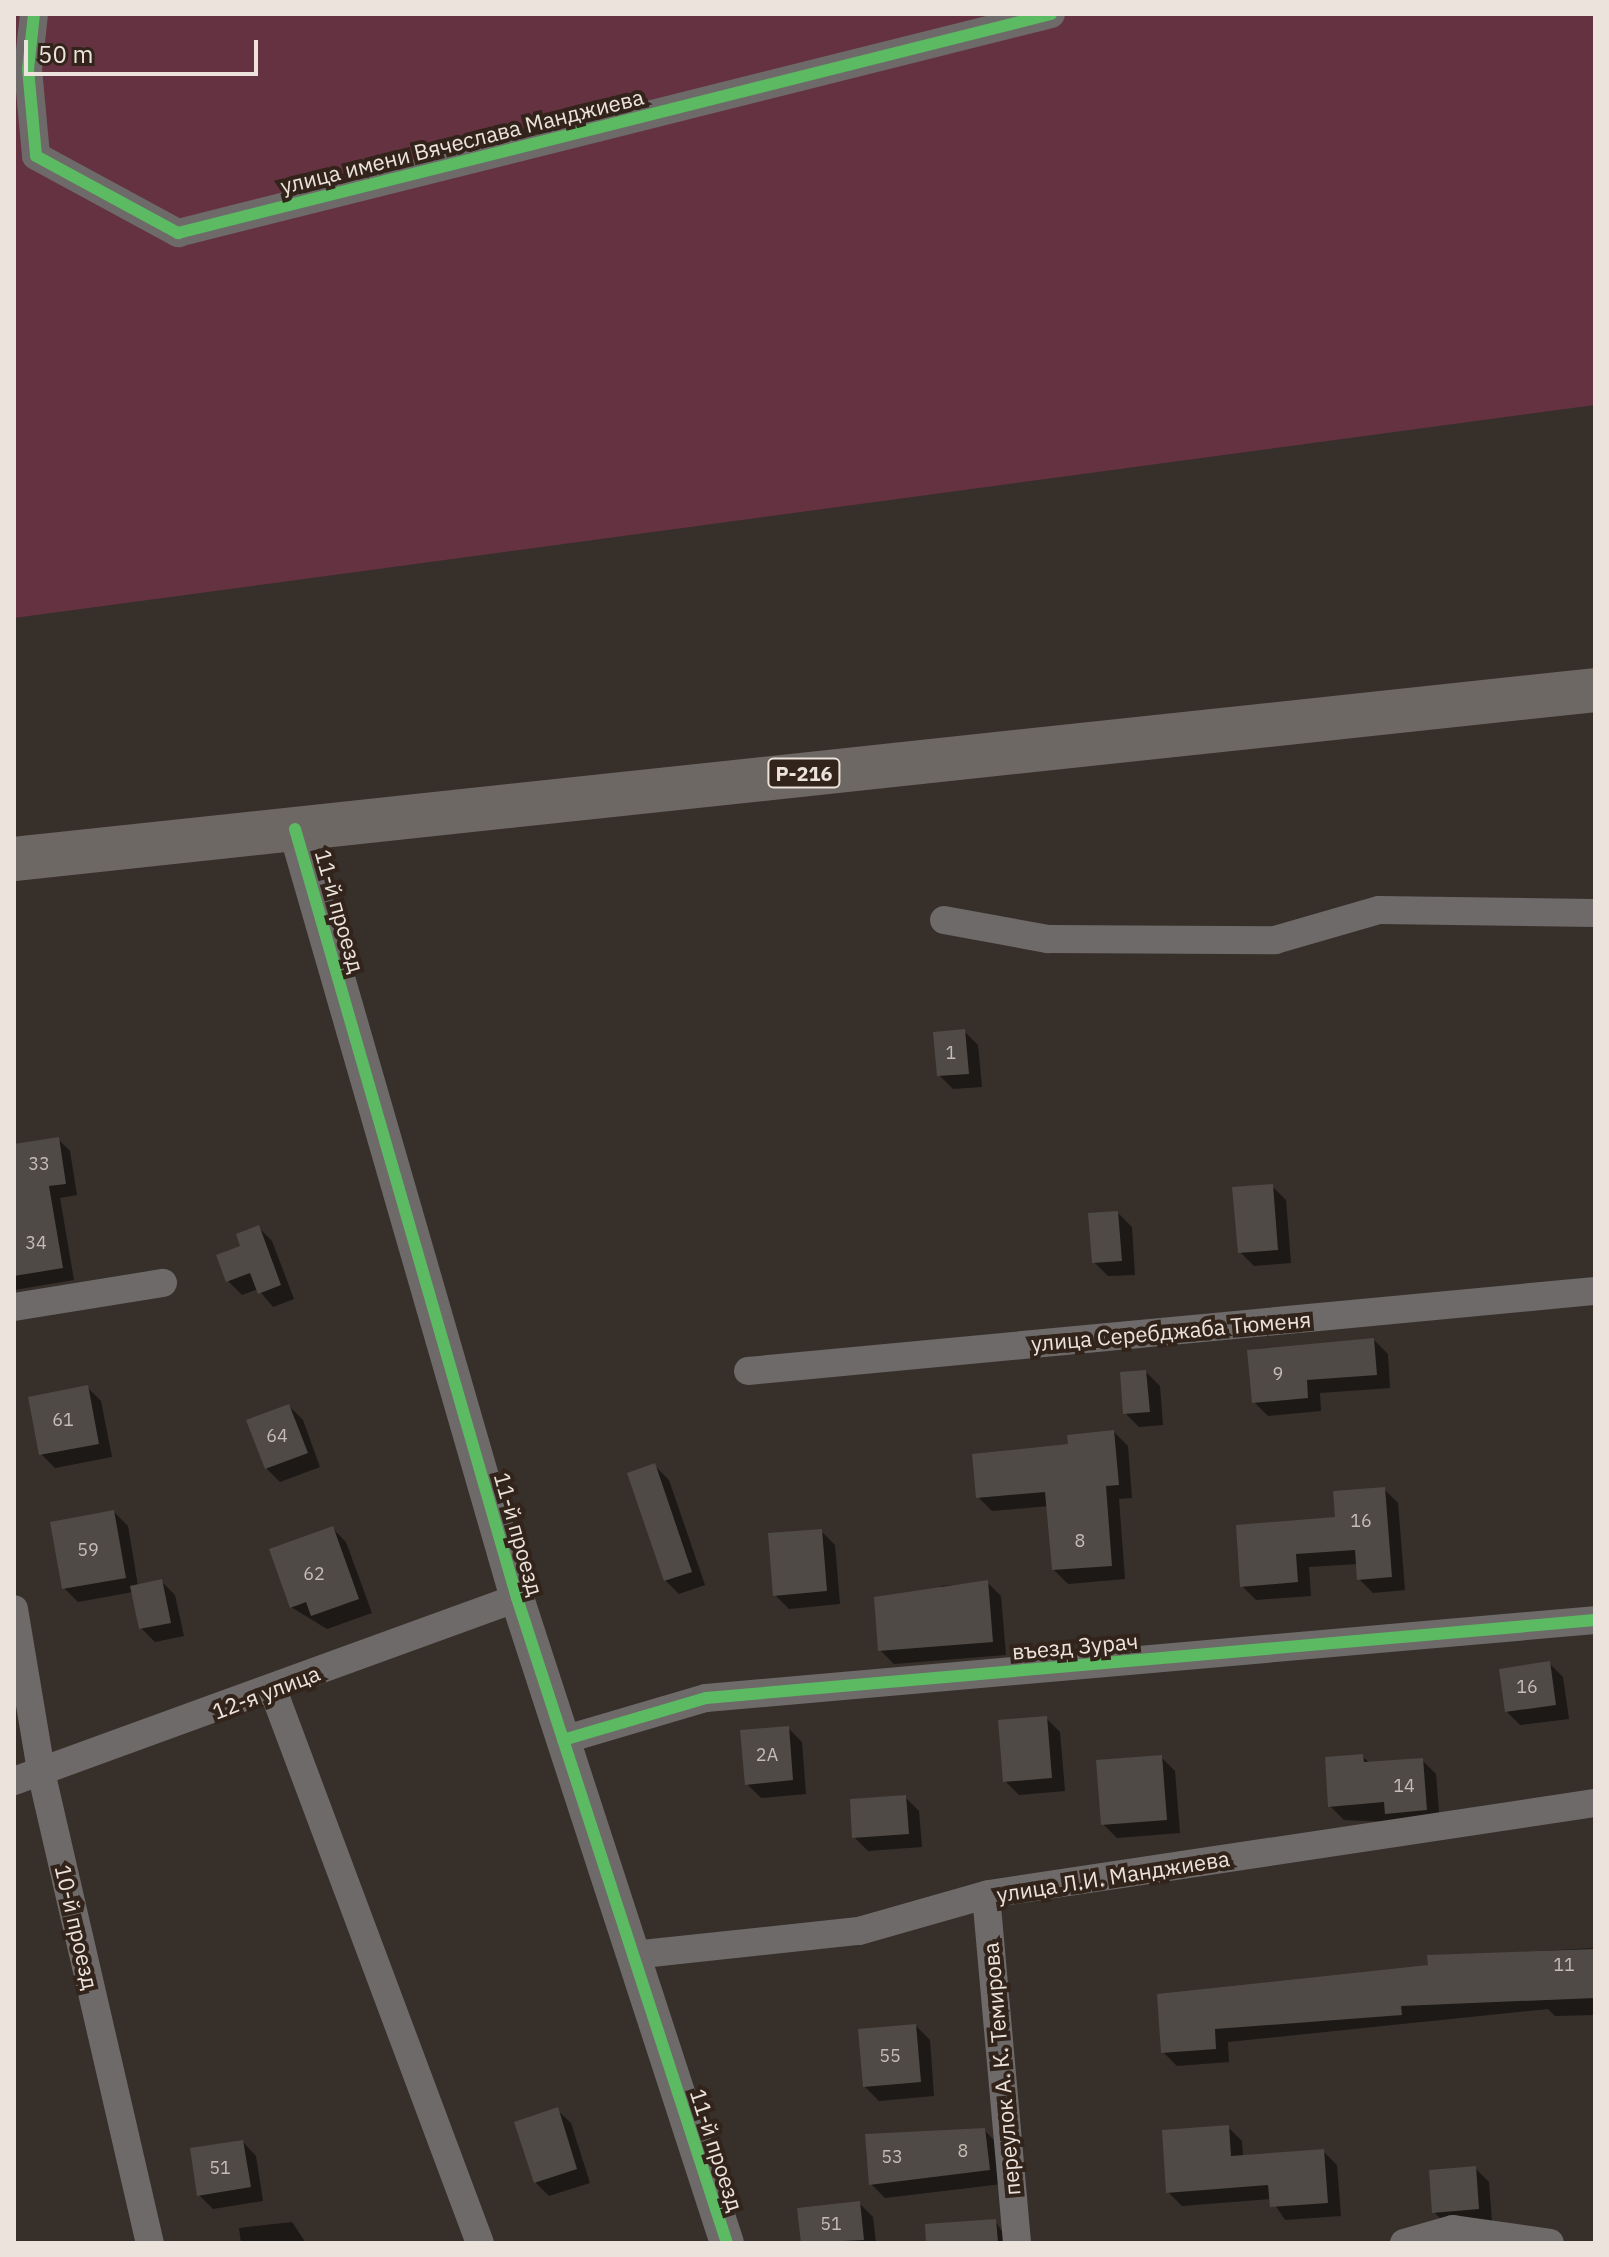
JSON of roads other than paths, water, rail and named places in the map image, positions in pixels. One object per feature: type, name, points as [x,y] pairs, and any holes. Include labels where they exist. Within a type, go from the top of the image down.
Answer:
[{"type":"highway","name":"Р-216","points":[[14,859],[1595,690]]},
{"type":"street","name":"улица имени Вячеслава Манджиева","points":[[34,14],[28,69],[36,156],[178,233],[1051,14]]},
{"type":"street","name":"11-й проезд","points":[[295,829],[517,1598],[727,2243]]},
{"type":"street","points":[[944,920],[1048,939],[1275,940],[1379,910],[1595,913]]},
{"type":"street","points":[[14,1307],[163,1283]]},
{"type":"street","name":"улица Серебджаба Тюменя","points":[[748,1371],[1595,1291]]},
{"type":"street","name":"12-я улица","points":[[28,1778],[517,1598]]},
{"type":"street","name":"10-й проезд","points":[[14,1609],[28,1778],[150,2243]]},
{"type":"street","name":"въезд Зурач","points":[[563,1740],[706,1698],[1595,1620]]},
{"type":"street","points":[[273,1690],[480,2243]]},
{"type":"street","name":"улица Л.И. Манджиева","points":[[633,1955],[859,1931],[986,1895],[1595,1803]]},
{"type":"street","name":"переулок А. К. Темирова","points":[[986,1895],[1017,2243]]},
{"type":"street","points":[[1404,2243],[1453,2229],[1550,2243]]}]
